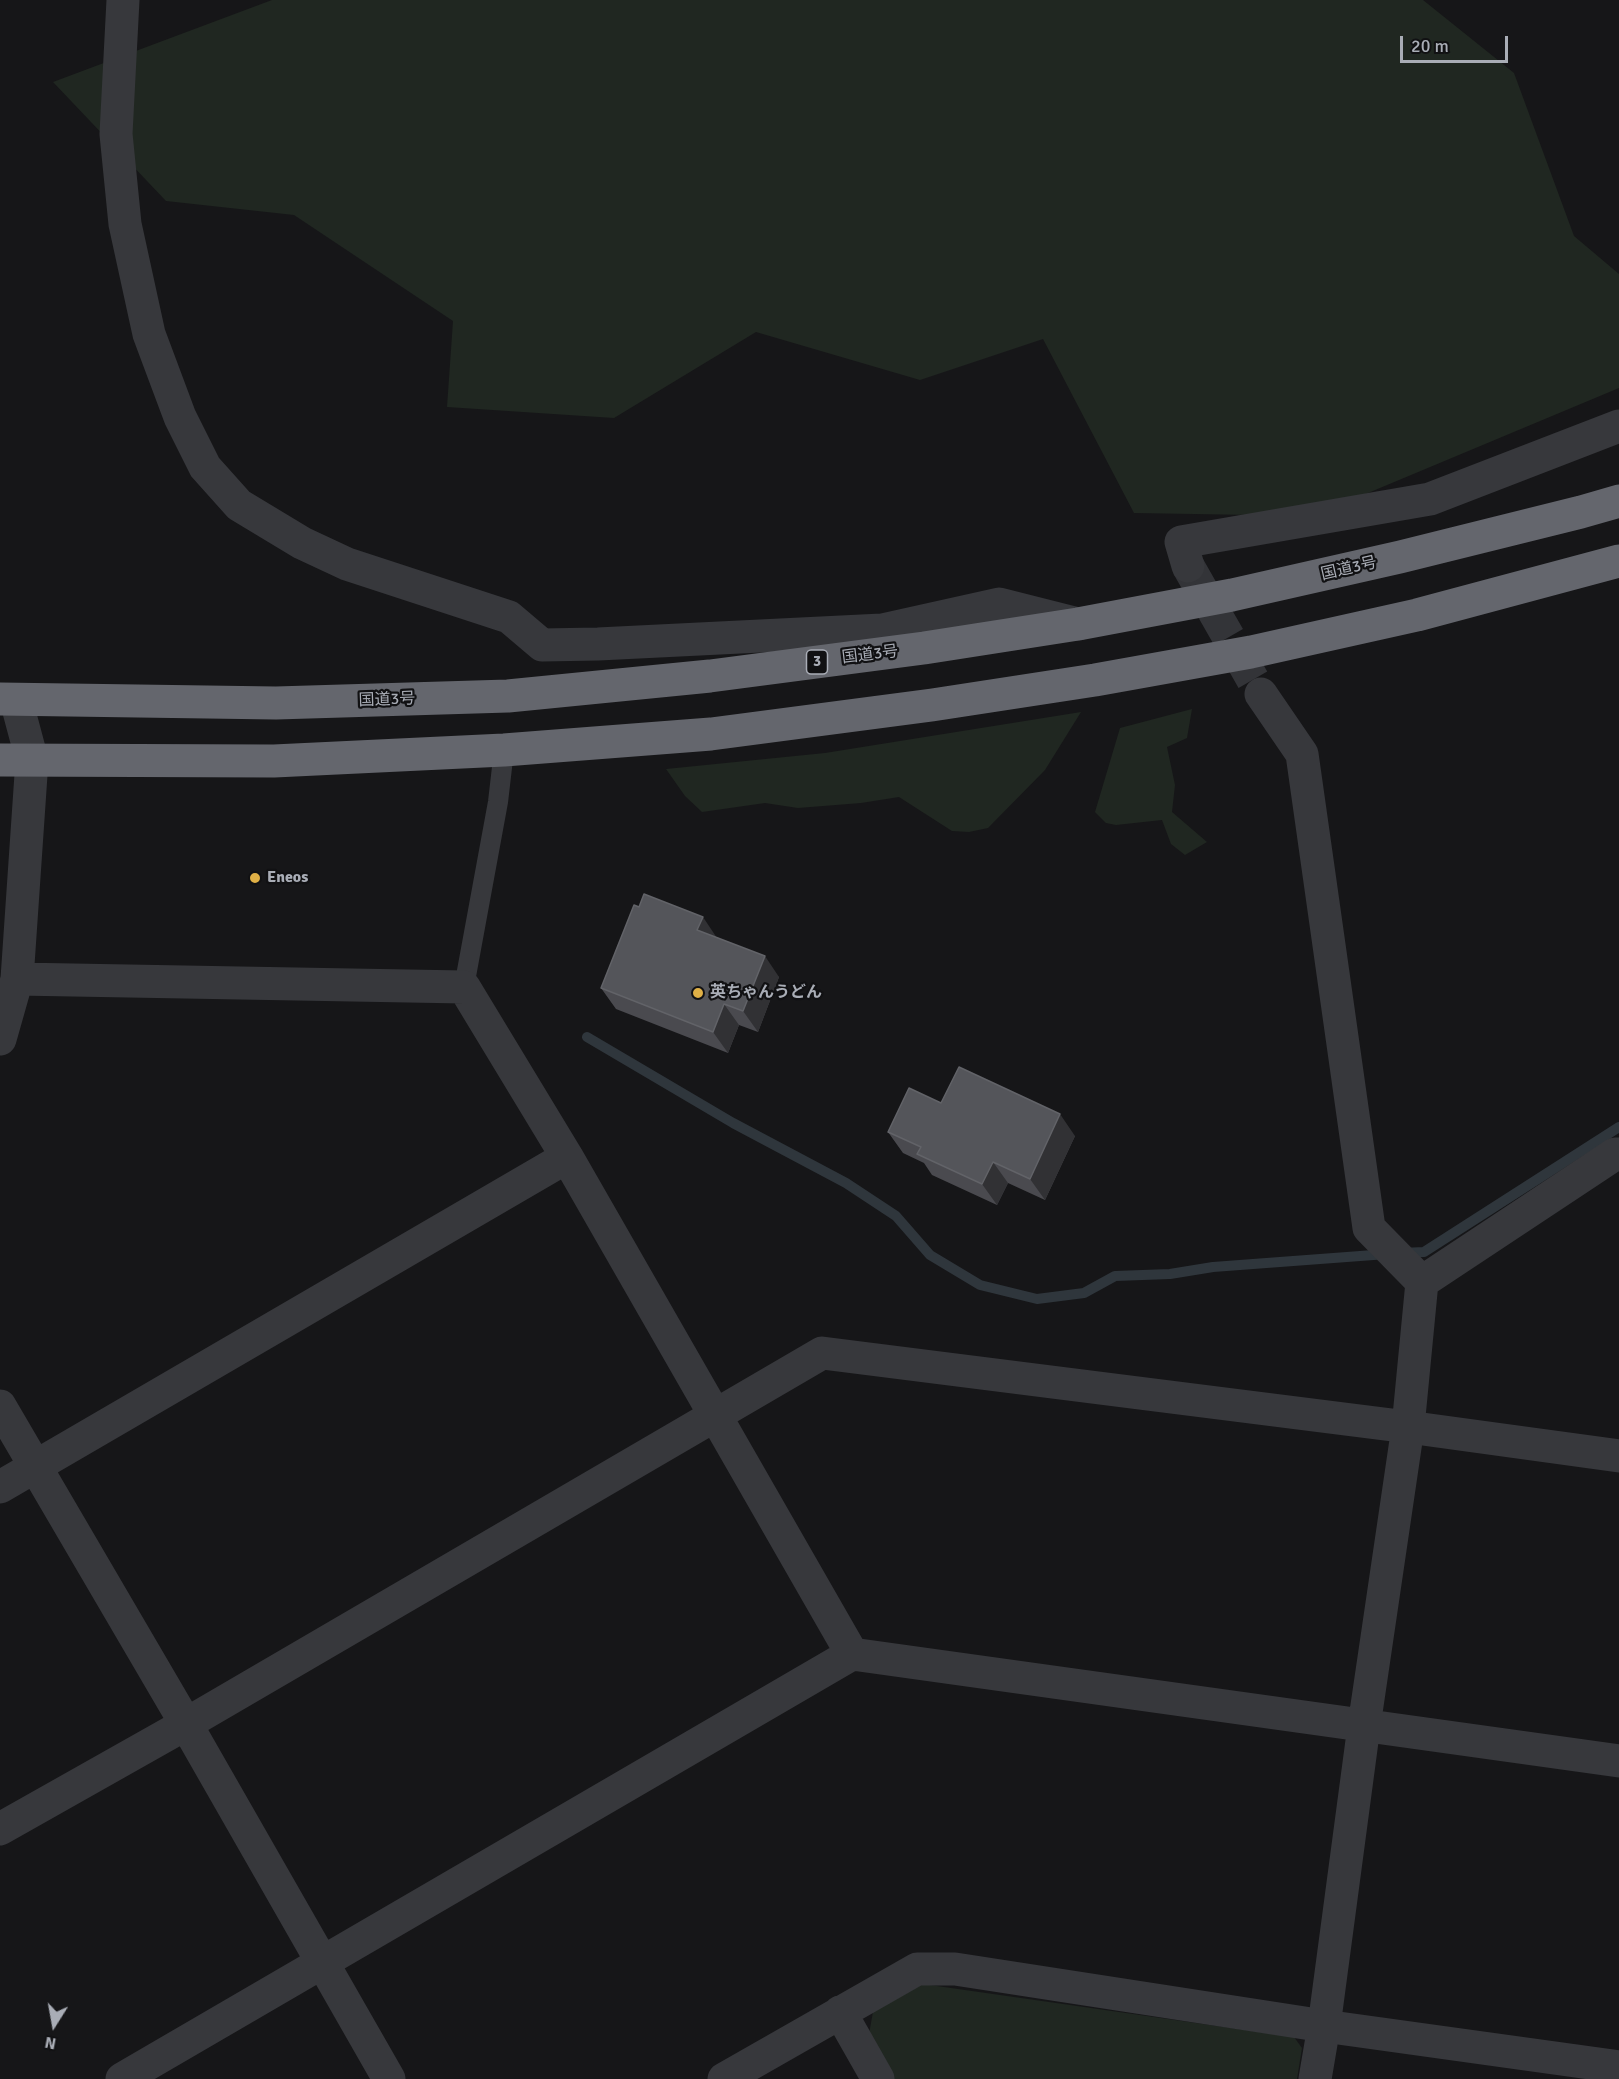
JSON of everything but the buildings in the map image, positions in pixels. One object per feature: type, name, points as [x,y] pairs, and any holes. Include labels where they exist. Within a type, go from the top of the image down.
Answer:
[{"type":"highway","name":"国道3号","points":[[8,699],[276,703],[508,696],[710,676],[924,648],[1078,624],[1232,595],[1400,557],[1619,501]]},
{"type":"highway","points":[[0,760],[274,761],[504,750],[711,734],[932,705],[1095,680],[1251,652],[1417,615],[1619,561]]},
{"type":"street","points":[[123,0],[116,134],[125,224],[149,334],[180,417],[205,467],[240,505],[302,543],[347,564],[509,617],[542,645],[882,630],[999,604],[1078,624]]},
{"type":"street","points":[[1188,567],[1181,542],[1430,499],[1619,426]]},
{"type":"street","points":[[1261,694],[1302,754],[1369,1228],[1422,1282],[1408,1427],[1315,2079]]},
{"type":"street","points":[[0,1039],[17,979],[32,760],[8,699]]},
{"type":"street","points":[[17,979],[464,987],[567,1157],[852,1654]]},
{"type":"street","points":[[1422,1282],[1615,1154],[1619,1154]]},
{"type":"street","points":[[0,1487],[567,1157]]},
{"type":"street","points":[[0,1829],[186,1724],[822,1353],[1619,1456]]},
{"type":"street","points":[[0,1406],[186,1724],[389,2079]]},
{"type":"street","points":[[122,2079],[852,1654],[1619,1761]]},
{"type":"street","points":[[724,2079],[917,1969],[955,1969],[1324,2026],[1619,2067]]},
{"type":"street","points":[[840,2012],[878,2079]]},
{"type":"lane","points":[[464,987],[498,802],[504,750]]},
{"type":"shaded area","points":[[272,0],[1423,0],[1514,73],[1574,236],[1619,274],[1619,388],[1313,516],[1134,513],[1043,339],[920,380],[756,332],[614,418],[447,407],[453,321],[294,215],[166,201],[53,82]]},
{"type":"shaded area","points":[[1192,709],[1187,738],[1167,747],[1175,785],[1172,812],[1207,842],[1185,855],[1171,844],[1162,820],[1116,825],[1106,823],[1095,812],[1120,728]]},
{"type":"shaded area","points":[[1081,712],[1045,770],[988,828],[969,832],[952,831],[899,797],[861,803],[798,808],[765,803],[702,812],[685,796],[666,769],[825,753]]},
{"type":"shaded area","points":[[923,1984],[1294,2037],[1302,2048],[1297,2079],[894,2079],[869,2034],[873,2012]]},
{"type":"waterway","points":[[587,1037],[733,1123],[846,1183],[896,1216],[930,1255],[980,1285],[1037,1299],[1084,1293],[1115,1276],[1170,1274],[1213,1267],[1387,1254]]},
{"type":"waterway","points":[[1402,1253],[1424,1252],[1619,1127]]},
{"type":"tunnel","points":[[1188,566],[1261,694]]},
{"type":"place","name":"Eneos","points":[[255,878]]},
{"type":"place","name":"英ちゃんうどん","points":[[698,993]]}]
